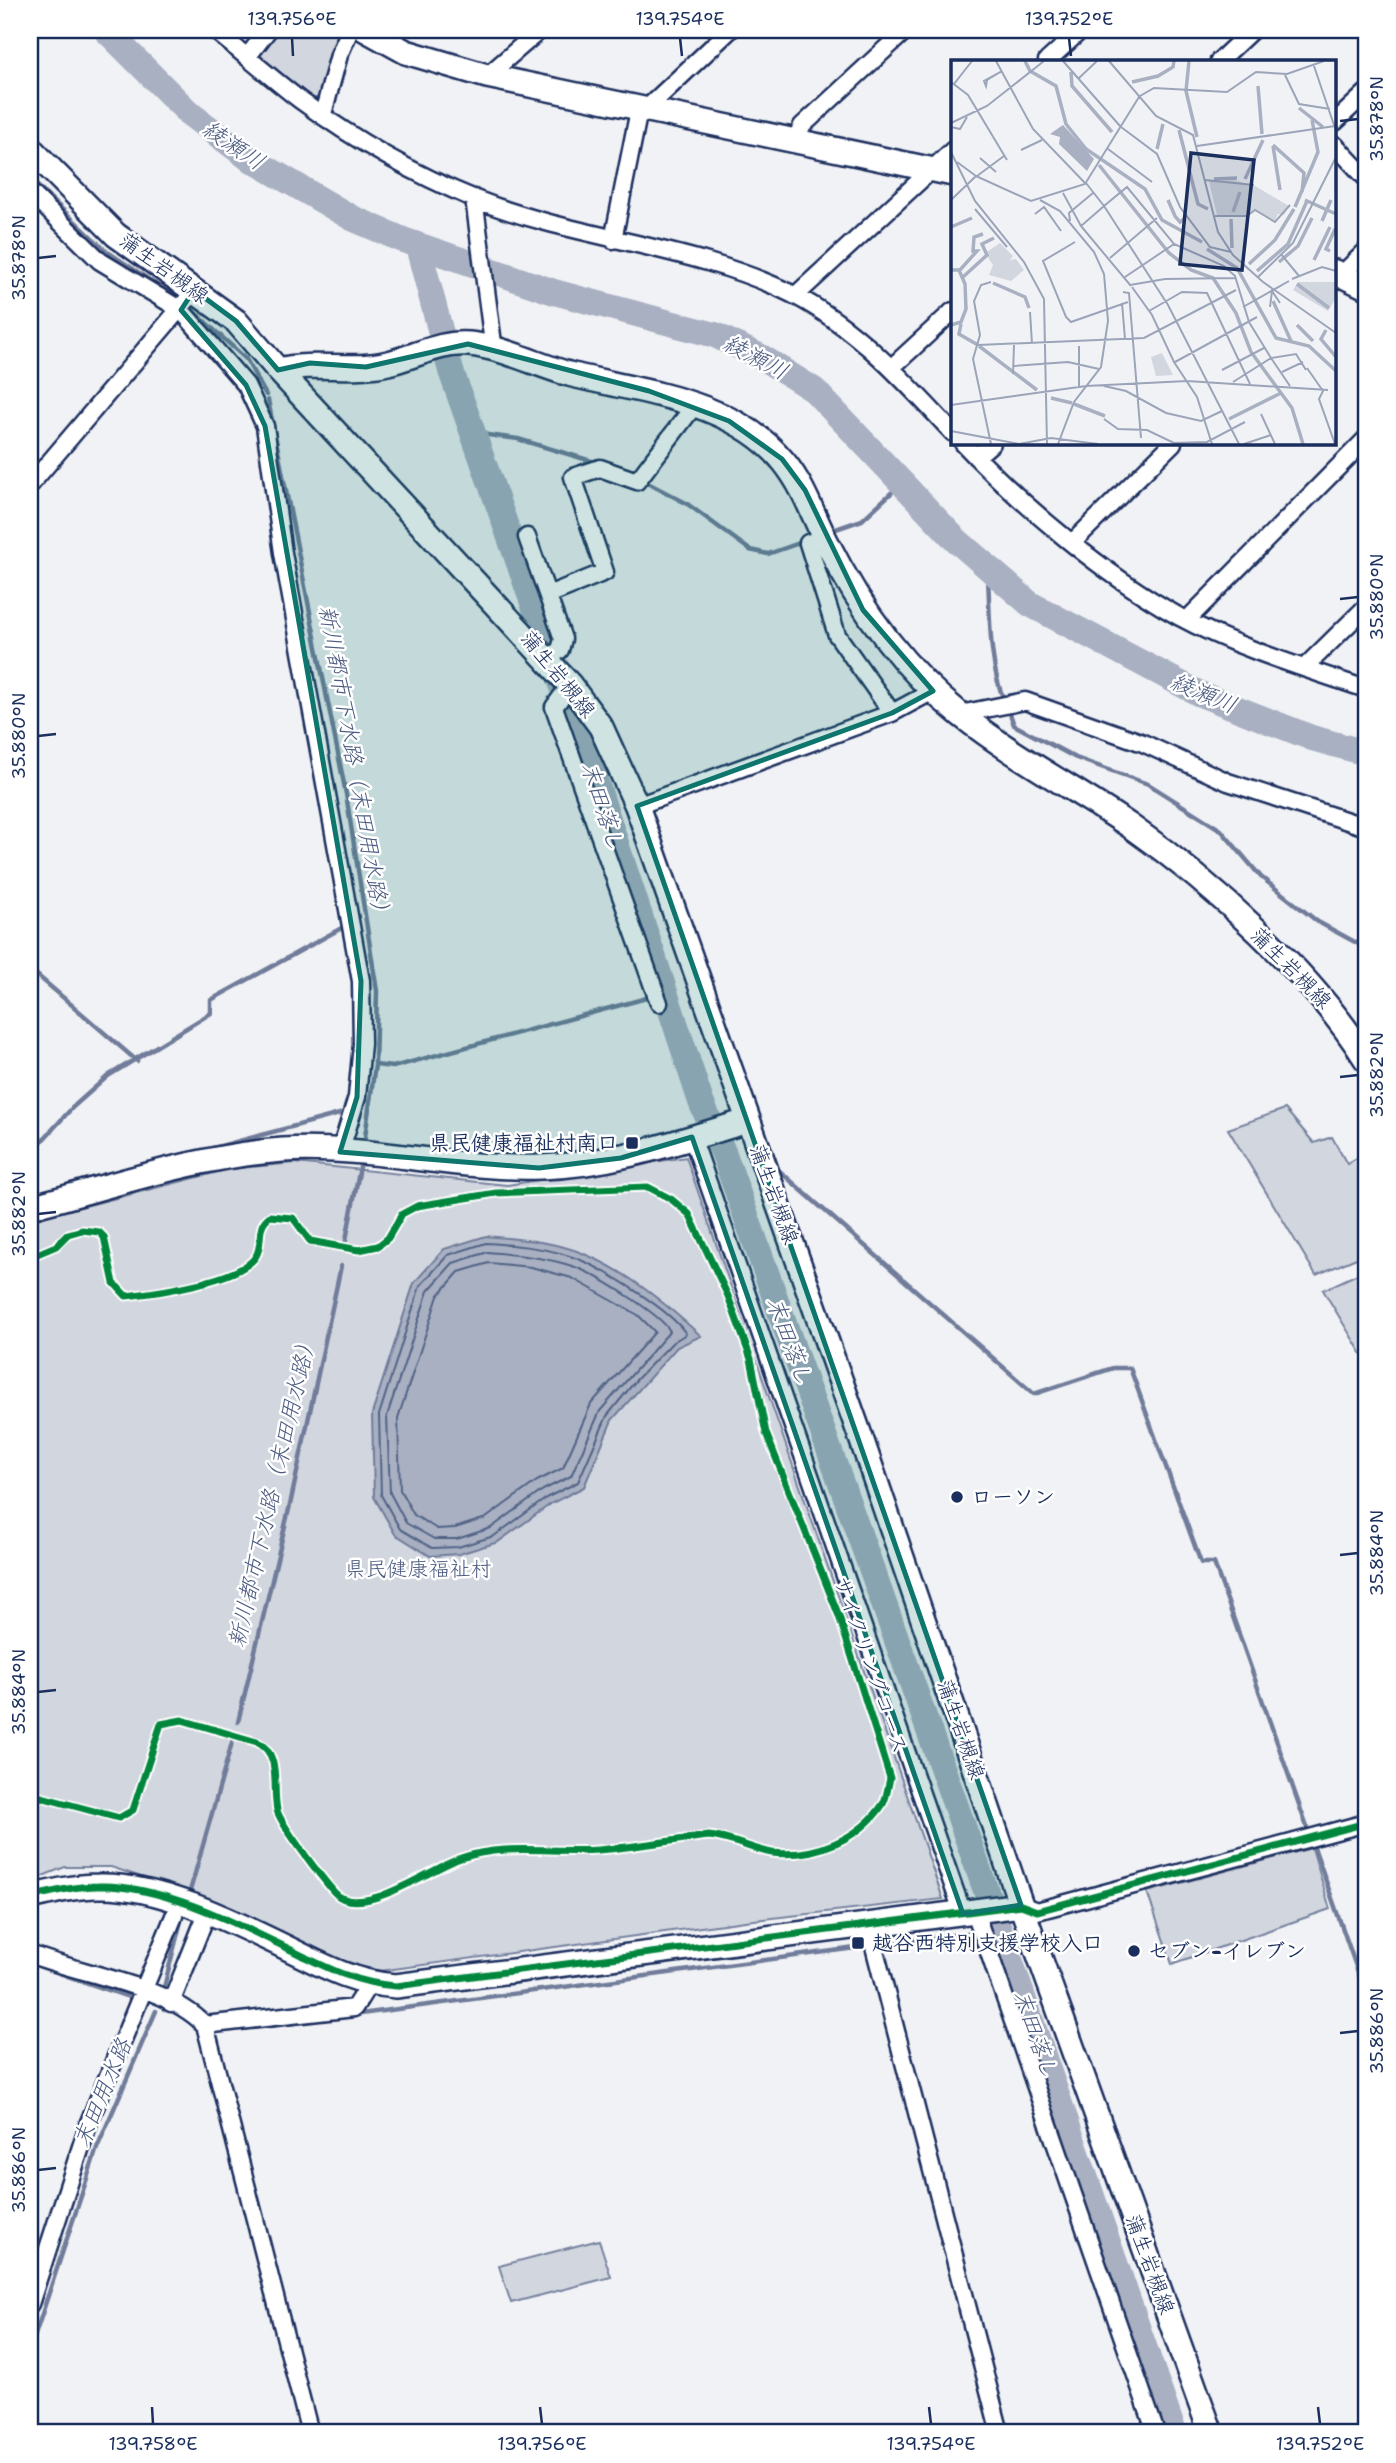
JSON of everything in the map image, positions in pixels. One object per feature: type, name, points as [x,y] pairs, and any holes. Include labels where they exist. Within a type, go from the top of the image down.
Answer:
[{"type":"main road","points":[[366,30],[406,51],[487,75],[942,172]]},
{"type":"main road","name":"蒲生岩槻線","points":[[30,148],[116,235],[236,321],[278,370],[548,658],[601,727],[637,806],[932,1642],[1021,1905],[1211,2433]]},
{"type":"main road","points":[[1337,276],[1366,287]]},
{"type":"main road","name":"蒲生岩槻線","points":[[278,370],[310,363],[346,368],[366,367],[426,351],[468,344],[569,374],[649,391],[694,407],[756,435],[782,459],[804,490],[824,538],[863,610],[933,691],[960,715],[1003,746],[1129,826],[1209,889],[1318,991],[1344,1024],[1366,1059]]},
{"type":"main road","points":[[30,1207],[240,1155],[286,1150],[340,1152],[539,1168],[621,1158],[747,1121]]},
{"type":"main road","points":[[30,1897],[100,1885],[129,1888],[207,1913],[344,1976],[369,1984],[424,1984],[1021,1905]]},
{"type":"street","points":[[214,30],[301,101],[475,207],[710,263],[795,296],[866,345],[951,431]]},
{"type":"street","points":[[248,56],[268,30]]},
{"type":"street","points":[[323,114],[339,55],[351,30]]},
{"type":"street","points":[[487,75],[540,30]]},
{"type":"street","points":[[613,240],[642,110],[730,30]]},
{"type":"street","points":[[795,141],[802,126],[906,30]]},
{"type":"street","points":[[1048,60],[1081,30]]},
{"type":"street","points":[[1220,60],[1252,30]]},
{"type":"street","points":[[1336,121],[1366,93]]},
{"type":"street","points":[[1336,146],[1366,178]]},
{"type":"street","points":[[795,296],[942,172],[951,153]]},
{"type":"street","points":[[30,191],[100,261],[181,310],[246,385],[265,426],[283,553],[361,981],[362,1044],[356,1097],[340,1152]]},
{"type":"street","points":[[475,207],[494,351]]},
{"type":"street","points":[[1337,276],[1366,251]]},
{"type":"street","points":[[30,485],[181,310],[194,290]]},
{"type":"street","points":[[891,368],[951,313]]},
{"type":"street","points":[[548,595],[604,572],[573,477],[600,468],[637,481],[694,407]]},
{"type":"street","points":[[1187,620],[1366,439]]},
{"type":"street","points":[[964,444],[1002,484],[1112,573],[1187,620],[1304,668],[1366,689]]},
{"type":"street","points":[[976,457],[991,444]]},
{"type":"street","points":[[1073,541],[1172,444]]},
{"type":"street","points":[[527,537],[563,639],[560,650],[548,658]]},
{"type":"street","points":[[824,538],[808,543],[838,635],[892,713]]},
{"type":"street","points":[[1304,668],[1366,607]]},
{"type":"street","points":[[570,685],[554,707],[659,1003]]},
{"type":"street","points":[[637,806],[892,713],[933,691]]},
{"type":"street","points":[[960,715],[1025,701],[1143,743],[1228,782],[1366,827]]},
{"type":"street","points":[[692,1137],[1156,2433]]},
{"type":"street","points":[[1021,1905],[1037,1911],[1366,1823]]},
{"type":"street","points":[[171,2003],[207,1913]]},
{"type":"street","points":[[30,2304],[89,2122],[174,1916]]},
{"type":"street","points":[[869,1927],[1000,2433]]},
{"type":"street","points":[[30,1954],[144,1990],[198,2017],[205,2025],[310,2433]]},
{"type":"street","points":[[205,2025],[354,2008],[369,1984]]},
{"type":"highlighted area","points":[[194,290],[236,321],[278,370],[310,363],[366,367],[468,344],[649,391],[729,421],[782,459],[805,490],[863,610],[933,691],[892,713],[637,806],[1021,1905],[963,1914],[692,1137],[621,1158],[539,1168],[340,1152],[357,1097],[361,981],[265,426],[246,385],[181,310]]},
{"type":"green space","points":[[273,30],[332,30],[340,35],[323,96],[309,100],[256,59]]},
{"type":"green space","points":[[1285,1109],[1314,1143],[1332,1137],[1347,1164],[1366,1152],[1366,1254],[1316,1275],[1228,1129]]},
{"type":"green space","name":"県民健康福祉村","points":[[686,1157],[943,1899],[745,1921],[379,1971],[333,1962],[163,1884],[111,1867],[65,1867],[30,1881],[30,1220],[230,1169],[295,1163],[507,1185]]},
{"type":"green space","points":[[1366,1270],[1366,1361],[1323,1290]]},
{"type":"green space","points":[[1312,1848],[1330,1909],[1172,1964],[1147,1892]]},
{"type":"green space","points":[[599,2240],[611,2277],[511,2303],[499,2266]]},
{"type":"water","points":[[486,1236],[559,1246],[599,1260],[645,1289],[701,1336],[677,1347],[612,1420],[584,1487],[552,1503],[498,1542],[459,1554],[430,1556],[395,1534],[374,1497],[372,1414],[414,1283],[444,1249]]},
{"type":"waterway","name":"綾瀬川","points":[[106,30],[190,114],[249,158],[352,218],[403,240],[554,292],[715,335],[763,358],[814,390],[954,538],[1030,604],[1200,694],[1312,738],[1366,753]]},
{"type":"waterway","name":"新川都市下水路（末田用水路）","points":[[30,179],[105,250],[178,299]]},
{"type":"waterway","name":"末田落し","points":[[418,246],[451,371],[589,761],[701,1102],[724,1154],[985,1888],[1174,2433]]},
{"type":"waterway","name":"新川都市下水路（末田用水路）","points":[[191,309],[246,359],[266,395]]},
{"type":"waterway","name":"新川都市下水路（末田用水路）","points":[[268,400],[346,794],[377,991],[375,1065],[365,1137]]},
{"type":"waterway","points":[[473,433],[518,439],[598,463]]},
{"type":"waterway","points":[[642,480],[686,503],[750,550],[768,554],[805,541]]},
{"type":"waterway","points":[[830,531],[862,520],[902,483]]},
{"type":"waterway","points":[[987,564],[992,651],[1004,700]]},
{"type":"waterway","points":[[1008,708],[1014,725],[1076,758],[1148,784],[1221,830],[1261,877],[1318,922],[1366,948]]},
{"type":"waterway","points":[[30,1154],[73,1107],[108,1076],[211,1013],[211,1000],[347,925]]},
{"type":"waterway","points":[[30,969],[137,1061]]},
{"type":"waterway","points":[[375,1065],[393,1067],[665,993]]},
{"type":"waterway","points":[[701,1102],[721,1119]]},
{"type":"waterway","points":[[213,1148],[347,1112]]},
{"type":"waterway","name":"新川都市下水路（末田用水路）","points":[[345,1245],[360,1167]]},
{"type":"waterway","points":[[775,1167],[1034,1394],[1113,1368],[1130,1368],[1201,1563],[1214,1563],[1366,1995]]},
{"type":"waterway","name":"新川都市下水路（末田用水路）","points":[[238,1722],[290,1505],[341,1266]]},
{"type":"waterway","name":"新川都市下水路（末田用水路）","points":[[190,1891],[233,1739]]},
{"type":"waterway","name":"新川都市下水路（末田用水路）","points":[[163,1991],[181,1921]]},
{"type":"waterway","points":[[353,2015],[968,1933],[999,1932]]},
{"type":"waterway","points":[[30,1963],[129,1997]]},
{"type":"waterway","name":"末田用水路","points":[[30,2350],[97,2148],[156,2011]]},
{"type":"cycle path","name":"サイクリングコース","points":[[30,1257],[56,1246],[68,1234],[82,1230],[99,1232],[104,1237],[114,1283],[126,1296],[216,1279],[247,1265],[256,1256],[261,1230],[270,1216],[293,1218],[310,1241],[359,1250],[378,1246],[388,1238],[402,1214],[417,1206],[496,1193],[648,1187],[671,1199],[689,1214],[728,1296],[751,1359],[766,1433],[839,1616],[890,1778],[883,1804],[873,1816],[849,1836],[820,1849],[788,1854],[772,1853],[709,1836],[598,1850],[494,1851],[461,1858],[396,1890],[361,1901],[346,1900],[334,1892],[285,1827],[277,1810],[273,1763],[265,1747],[257,1742],[182,1720],[161,1724],[133,1810],[119,1818],[30,1794]]},
{"type":"cycle path","points":[[30,1897],[89,1886],[144,1891],[192,1905],[337,1971],[365,1981],[396,1986],[1021,1905],[1037,1911],[1366,1823]]},
{"type":"place","name":"県民健康福祉村南口","points":[[632,1143]]},
{"type":"place","name":"ローソン","points":[[957,1497]]},
{"type":"place","name":"越谷西特別支援学校入口","points":[[858,1943]]},
{"type":"place","name":"セブン-イレブン","points":[[1134,1951]]}]
